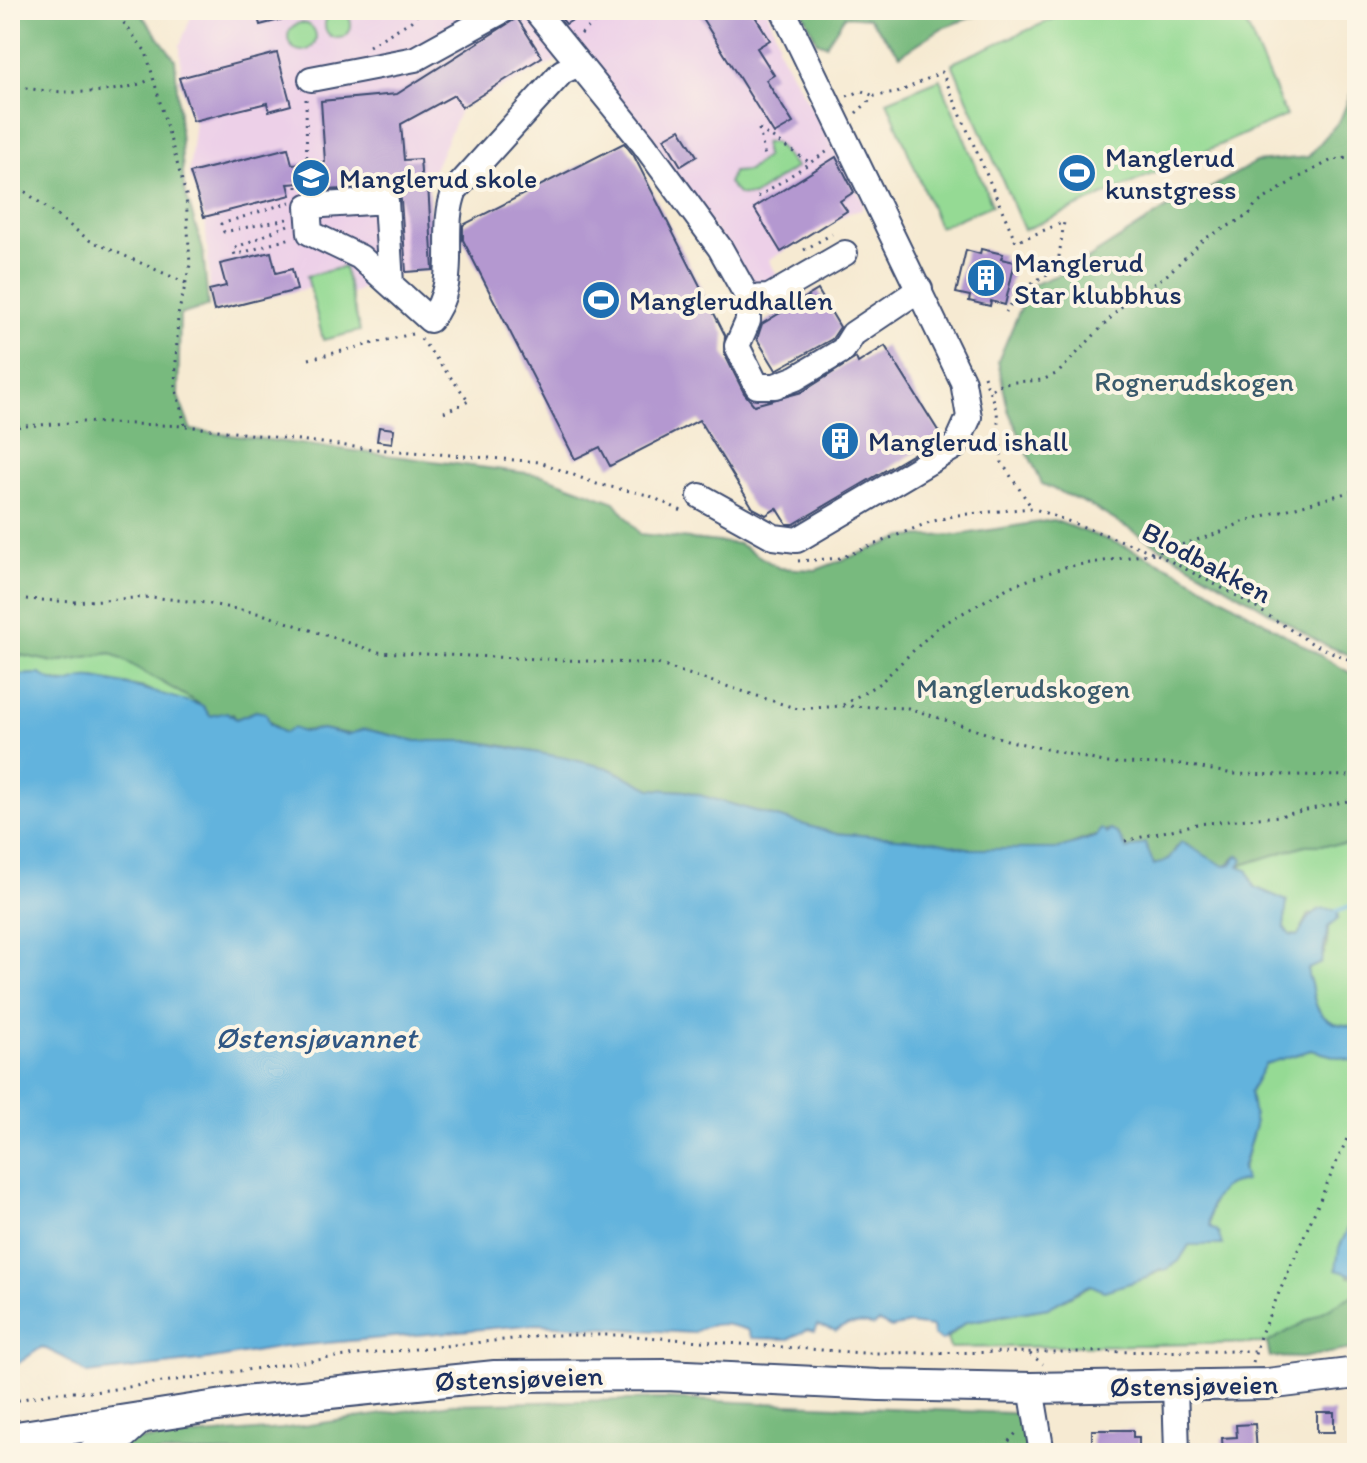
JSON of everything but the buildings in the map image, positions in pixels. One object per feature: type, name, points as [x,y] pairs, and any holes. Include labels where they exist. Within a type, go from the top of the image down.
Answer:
[{"type":"main road","name":"Østensjøveien","points":[[10,1438],[147,1416],[386,1385],[540,1374],[1032,1401],[1175,1386],[1302,1382],[1357,1373]]},
{"type":"street","points":[[311,79],[415,59],[504,10]]},
{"type":"street","points":[[535,10],[699,217],[748,298],[748,321],[737,346],[757,386],[775,386],[843,350],[853,334],[920,289]]},
{"type":"street","points":[[700,496],[774,537],[797,540],[956,446],[969,417],[963,382],[783,10]]},
{"type":"street","points":[[391,284],[386,201],[308,206],[310,233],[360,257],[391,284],[423,327],[445,296],[449,206],[455,190],[562,72],[570,56]]},
{"type":"street","points":[[748,298],[769,297],[845,253]]},
{"type":"street","points":[[1175,1386],[1177,1453]]},
{"type":"street","points":[[1032,1401],[1042,1453]]},
{"type":"street","points":[[88,1453],[115,1445],[147,1416]]},
{"type":"path","points":[[114,10],[146,52],[186,195],[190,220],[188,284],[178,315],[175,386],[186,426]]},
{"type":"path","points":[[570,56],[598,19],[601,10]]},
{"type":"path","points":[[878,10],[885,18]]},
{"type":"path","points":[[836,124],[875,96],[897,93],[942,72],[1016,242],[1064,222],[1058,263],[1046,275],[1020,290],[1006,312]]},
{"type":"path","points":[[10,85],[56,92],[137,86],[153,78]]},
{"type":"path","points":[[758,197],[809,162],[862,91],[875,96]]},
{"type":"path","points":[[765,157],[759,129],[809,162]]},
{"type":"path","name":"Blodbakken","points":[[1357,150],[1347,158],[1332,160],[1294,180],[1255,205],[1249,215],[1204,239],[1168,274],[1122,306],[1058,373],[1042,380],[1002,383],[991,390],[1002,463],[1032,508],[1155,553],[1239,597],[1324,650],[1357,663]]},
{"type":"path","points":[[306,173],[297,174],[296,201],[270,206],[221,224],[224,232],[291,218],[292,223],[233,249],[235,255],[310,233]]},
{"type":"path","points":[[10,187],[23,190],[89,240],[188,284]]},
{"type":"path","points":[[309,359],[423,327],[469,401],[444,412]]},
{"type":"path","points":[[10,427],[71,422],[186,426],[375,449],[540,462],[597,484],[648,495]]},
{"type":"path","points":[[842,706],[880,683],[938,627],[1011,586],[1065,567],[1155,553],[1219,533],[1245,521],[1357,490]]},
{"type":"path","points":[[10,598],[72,602],[151,597],[205,603],[262,614],[377,652],[657,664],[798,709],[842,706],[908,708],[1010,741],[1108,763],[1181,764],[1233,774],[1335,775],[1357,779]]},
{"type":"path","points":[[1125,841],[1197,824],[1279,816],[1357,799]]},
{"type":"path","points":[[1053,1354],[1255,1351],[1357,1116]]},
{"type":"path","points":[[998,1453],[1032,1401]]},
{"type":"shaded area","name":"Manglerud skole","points":[[189,10],[767,10],[779,43],[777,46],[863,201],[862,210],[849,213],[769,260],[777,275],[762,284],[754,284],[582,48],[461,108],[428,183],[432,239],[439,239],[441,270],[406,272],[370,283],[351,295],[360,331],[323,340],[310,288],[215,310],[210,289],[205,217],[189,173],[195,120],[181,77],[180,45],[191,17]]},
{"type":"green space","name":"Manglerudskogen","points":[[10,10],[138,10],[175,59],[184,188],[203,250],[208,306],[180,315],[178,396],[191,430],[542,475],[615,502],[640,534],[739,544],[779,568],[816,570],[904,537],[958,535],[1053,520],[1122,545],[1176,570],[1357,677],[1357,845],[1305,845],[1239,866],[1241,856],[1238,855],[1226,867],[1203,857],[1186,843],[1177,846],[1169,859],[1157,865],[1150,862],[1147,848],[1127,850],[1117,833],[1110,830],[1057,849],[971,849],[934,841],[833,833],[685,791],[651,789],[608,768],[505,746],[473,741],[416,741],[365,729],[354,735],[322,729],[284,733],[256,711],[236,719],[233,714],[210,716],[203,706],[111,653],[54,662],[10,653]]},
{"type":"green space","points":[[802,10],[992,10],[942,28],[900,55],[869,18],[845,16],[826,45],[817,42]]},
{"type":"green space","name":"Manglerud kunstgress","points":[[1074,10],[1240,10],[1286,116],[1024,230],[952,63]]},
{"type":"green space","points":[[338,12],[347,16],[351,25],[347,34],[338,38],[329,34],[325,25],[329,16]]},
{"type":"green space","points":[[302,23],[312,27],[316,37],[312,47],[302,51],[292,47],[288,37],[292,27]]},
{"type":"green space","points":[[940,79],[992,205],[939,227],[887,101]]},
{"type":"green space","name":"Rognerudskogen","points":[[1357,79],[1357,658],[1323,644],[1089,505],[1042,484],[1008,410],[998,361],[1030,286],[1070,270],[1167,208],[1197,196],[1256,162],[1308,157],[1340,120]]},
{"type":"green space","points":[[774,142],[796,167],[753,196],[739,195],[728,183],[733,172],[748,171],[766,156],[764,143]]},
{"type":"green space","points":[[344,267],[360,331],[323,340],[307,276]]},
{"type":"green space","points":[[10,653],[54,662],[111,653],[203,706],[169,699],[145,688],[93,678],[72,685],[31,675],[10,675]]},
{"type":"green space","points":[[1305,845],[1357,845],[1357,1030],[1325,1018],[1315,1001],[1308,975],[1308,969],[1319,962],[1325,952],[1328,927],[1338,919],[1309,914],[1298,936],[1290,935],[1284,927],[1287,901],[1254,887],[1248,871],[1239,866]]},
{"type":"green space","points":[[1311,1050],[1357,1062],[1357,1210],[1339,1248],[1349,1277],[1357,1276],[1357,1293],[1267,1343],[950,1348],[947,1339],[966,1322],[1048,1308],[1091,1285],[1104,1291],[1146,1278],[1179,1261],[1189,1245],[1222,1245],[1210,1226],[1210,1212],[1216,1193],[1241,1176],[1255,1125],[1250,1092],[1265,1064]]},
{"type":"green space","points":[[1357,1293],[1357,1348],[1302,1358],[1270,1357],[1267,1343]]},
{"type":"green space","points":[[665,1399],[1033,1414],[1042,1453],[102,1453],[100,1443],[282,1429],[451,1404]]},
{"type":"water","name":"Østensjøvannet","points":[[40,674],[59,683],[93,678],[134,687],[203,706],[210,716],[227,712],[236,719],[256,711],[266,713],[270,724],[284,733],[293,728],[302,732],[322,729],[347,735],[364,729],[416,741],[473,741],[566,758],[608,768],[651,789],[685,791],[833,833],[934,841],[971,849],[1057,849],[1095,837],[1101,829],[1107,834],[1110,830],[1117,833],[1127,850],[1145,843],[1154,865],[1169,859],[1181,842],[1224,866],[1232,864],[1238,855],[1243,859],[1239,866],[1248,871],[1254,887],[1287,901],[1284,927],[1290,935],[1298,936],[1317,910],[1337,911],[1338,919],[1328,927],[1321,963],[1308,969],[1308,975],[1320,1013],[1332,1022],[1357,1030],[1357,1062],[1311,1050],[1265,1064],[1250,1092],[1255,1125],[1242,1169],[1245,1181],[1222,1190],[1211,1209],[1210,1226],[1218,1232],[1222,1245],[1189,1245],[1179,1261],[1146,1278],[1104,1291],[1091,1285],[1048,1308],[966,1322],[942,1341],[933,1335],[932,1327],[909,1324],[891,1328],[879,1322],[873,1326],[849,1325],[836,1331],[818,1325],[815,1331],[808,1329],[789,1339],[752,1338],[748,1330],[726,1325],[707,1326],[693,1333],[538,1324],[283,1347],[207,1360],[87,1374],[42,1347],[10,1369],[10,675]]},
{"type":"water","points":[[1357,1210],[1357,1276],[1336,1270],[1339,1248]]},
{"type":"waterway","points":[[1337,911],[1357,904]]},
{"type":"place","name":"Manglerud kunstgress","points":[[1077,173]]},
{"type":"place","name":"Manglerud skole","points":[[311,178]]},
{"type":"place","name":"Manglerud Star klubbhus","points":[[986,278]]},
{"type":"place","name":"Manglerudhallen","points":[[601,300]]},
{"type":"place","name":"Manglerud ishall","points":[[840,441]]}]
